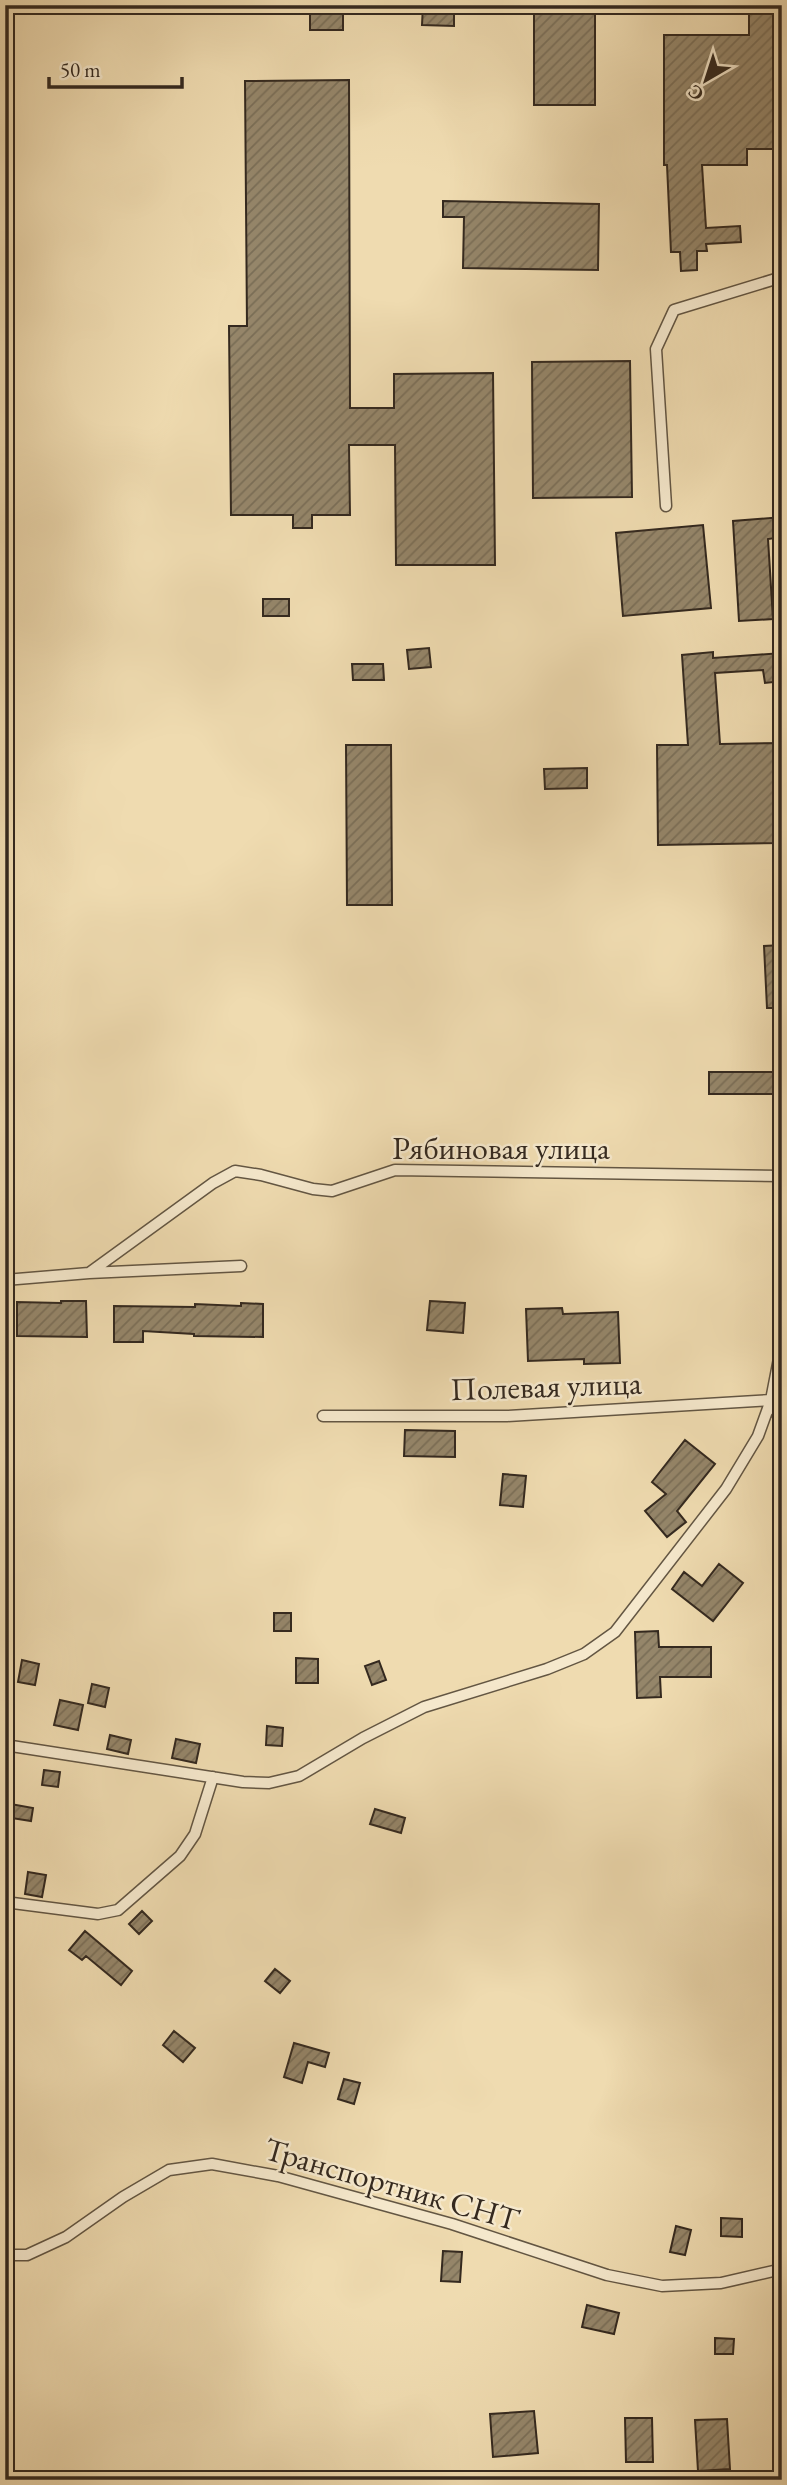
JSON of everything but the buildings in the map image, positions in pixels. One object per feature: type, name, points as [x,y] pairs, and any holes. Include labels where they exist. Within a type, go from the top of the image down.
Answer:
[{"type":"lane","points":[[666,506],[656,349],[674,310],[782,277]]},
{"type":"lane","name":"Рябиновая улица","points":[[89,1273],[213,1183],[235,1171],[332,1191],[395,1170],[782,1176]]},
{"type":"lane","points":[[5,1280],[241,1266]]},
{"type":"lane","points":[[5,1745],[213,1777],[270,1783],[299,1776],[363,1738],[424,1707],[548,1669],[584,1654],[615,1632],[726,1489],[758,1436],[771,1400],[782,1343]]},
{"type":"lane","points":[[771,1400],[782,1425]]},
{"type":"lane","name":"Полевая улица","points":[[323,1416],[507,1416],[771,1400]]},
{"type":"lane","points":[[5,1902],[98,1914],[118,1910],[180,1856],[195,1834],[213,1777]]},
{"type":"lane","name":"Транспортник СНТ","points":[[5,2255],[27,2255],[66,2236],[169,2170],[212,2164],[278,2176],[452,2224],[607,2275],[662,2286],[721,2283],[782,2269]]}]
